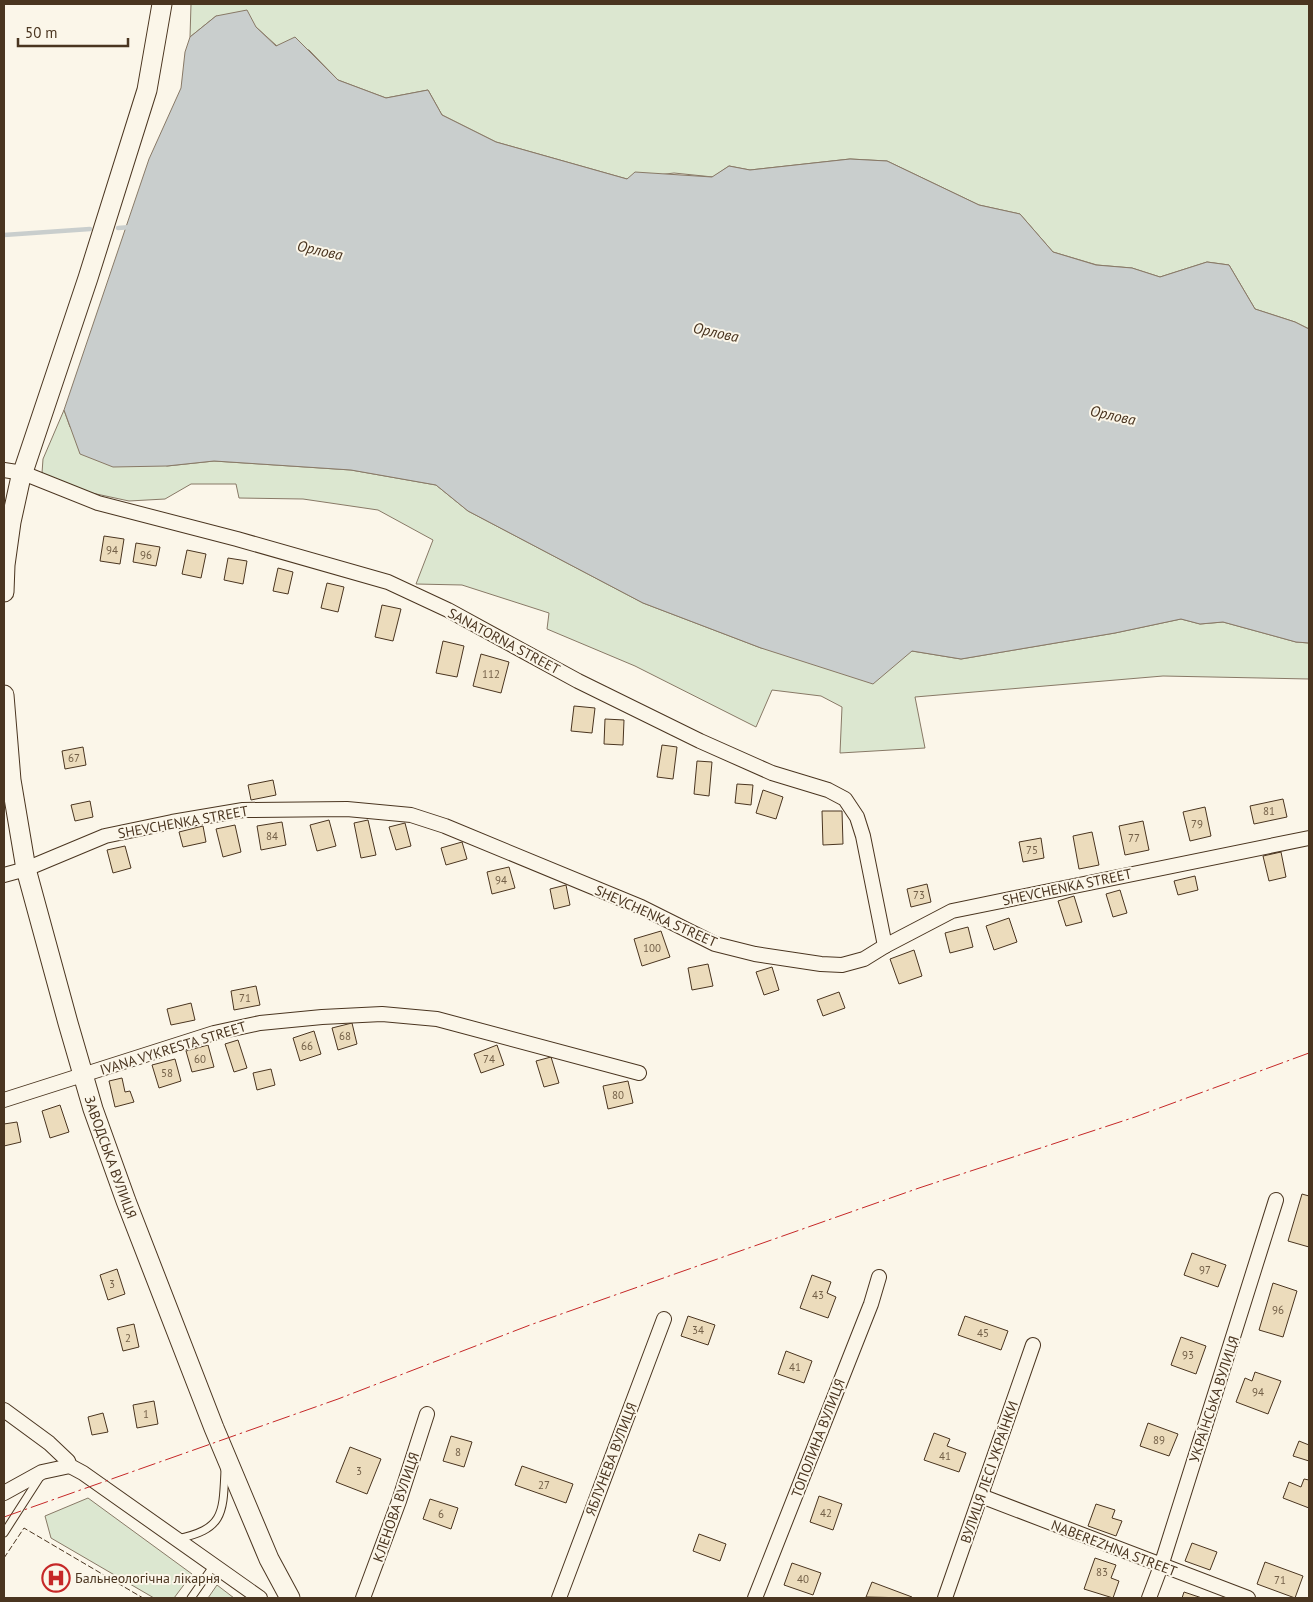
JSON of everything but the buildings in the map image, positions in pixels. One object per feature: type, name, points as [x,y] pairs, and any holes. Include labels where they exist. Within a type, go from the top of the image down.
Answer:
[{"type":"street","points":[[4,592],[5,565],[11,522],[23,472],[88,278],[146,90],[162,4]]},
{"type":"street","name":"SANATORNA STREET","points":[[4,470],[23,472],[98,503],[237,539],[388,582],[448,610],[578,680],[700,741],[772,772],[828,790],[845,799],[857,817],[863,836],[885,946]]},
{"type":"street","name":"ЗАВОДСЬКА ВУЛИЦЯ","points":[[4,694],[11,780],[26,869],[93,1109],[126,1201],[226,1457],[269,1559],[290,1598]]},
{"type":"street","name":"SHEVCHENKA STREET","points":[[4,875],[26,869],[105,836],[243,810],[347,809],[411,815],[445,826],[641,907],[715,944],[754,954],[820,964],[842,965],[864,959],[952,911],[1309,838]]},
{"type":"street","name":"IVANA VYKRESTA STREET","points":[[4,1100],[214,1033],[260,1023],[382,1014],[437,1019],[639,1073]]},
{"type":"street","name":"УКРАЇНСЬКА ВУЛИЦЯ","points":[[1149,1598],[1161,1566],[1276,1200]]},
{"type":"street","name":"ТОПОЛИНА ВУЛИЦЯ","points":[[755,1598],[871,1304],[879,1277]]},
{"type":"street","name":"ЯБЛУНЕВА ВУЛИЦЯ","points":[[559,1598],[664,1319]]},
{"type":"street","name":"ВУЛИЦЯ ЛЕСІ УКРАЇНКИ","points":[[945,1598],[1033,1345]]},
{"type":"street","points":[[4,1410],[49,1443],[68,1461],[70,1466],[83,1473],[260,1598]]},
{"type":"street","name":"КЛЕНОВА ВУЛИЦЯ","points":[[363,1598],[399,1501],[427,1414]]},
{"type":"street","points":[[4,1493],[42,1472],[70,1466]]},
{"type":"street","name":"NABEREZHNA STREET","points":[[981,1496],[1248,1598]]},
{"type":"lane","points":[[177,1540],[199,1534],[212,1526],[218,1518],[224,1490],[226,1457]]},
{"type":"lane","points":[[4,1533],[42,1472]]},
{"type":"lane","points":[[191,1598],[214,1565]]},
{"type":"green space","points":[[191,4],[1309,4],[1309,329],[1295,322],[1255,309],[1229,265],[1207,262],[1160,277],[1132,268],[1097,265],[1053,252],[1020,214],[979,205],[887,161],[850,159],[750,170],[729,166],[713,177],[674,173],[627,179],[496,142],[442,115],[428,90],[386,98],[338,80],[309,50],[277,46],[256,27],[216,16],[190,37]]},
{"type":"green space","points":[[64,410],[70,427],[167,466],[214,461],[351,470],[436,485],[468,511],[643,603],[761,648],[912,651],[961,659],[1115,633],[1181,619],[1200,624],[1223,622],[1296,642],[1309,643],[1309,679],[1163,676],[915,697],[925,748],[840,753],[842,707],[821,696],[772,690],[756,727],[635,666],[547,629],[549,613],[462,585],[416,584],[433,540],[378,510],[303,499],[239,498],[236,484],[191,484],[165,499],[129,501],[59,486],[42,473],[43,459]]},
{"type":"green space","points":[[88,1498],[192,1574],[174,1598],[154,1598],[51,1538],[45,1516]]},
{"type":"green space","points":[[217,1585],[234,1598],[208,1598]]},
{"type":"water","points":[[247,10],[256,27],[276,46],[295,37],[338,80],[386,98],[428,90],[442,115],[496,142],[627,179],[635,172],[712,177],[729,166],[750,170],[850,159],[887,161],[979,205],[1020,214],[1053,252],[1096,265],[1132,268],[1160,277],[1207,262],[1229,265],[1255,309],[1295,322],[1309,329],[1309,643],[1296,642],[1223,622],[1200,624],[1181,619],[1115,633],[961,659],[912,651],[873,684],[761,648],[643,603],[468,511],[436,485],[351,470],[214,461],[167,466],[113,467],[80,454],[64,410],[149,159],[181,88],[185,52],[190,37],[216,16]]},
{"type":"waterway","name":"Орлова","points":[[118,228],[131,227]]},
{"type":"waterway","name":"Орлова","points":[[4,235],[90,229]]},
{"type":"fence","points":[[4,1558],[24,1528],[143,1598]]},
{"type":"power","points":[[4,1517],[338,1399],[530,1325],[919,1188],[1135,1117],[1309,1053]]},
{"type":"place","name":"Бальнеологічна лікарня","points":[[56,1578]]}]
